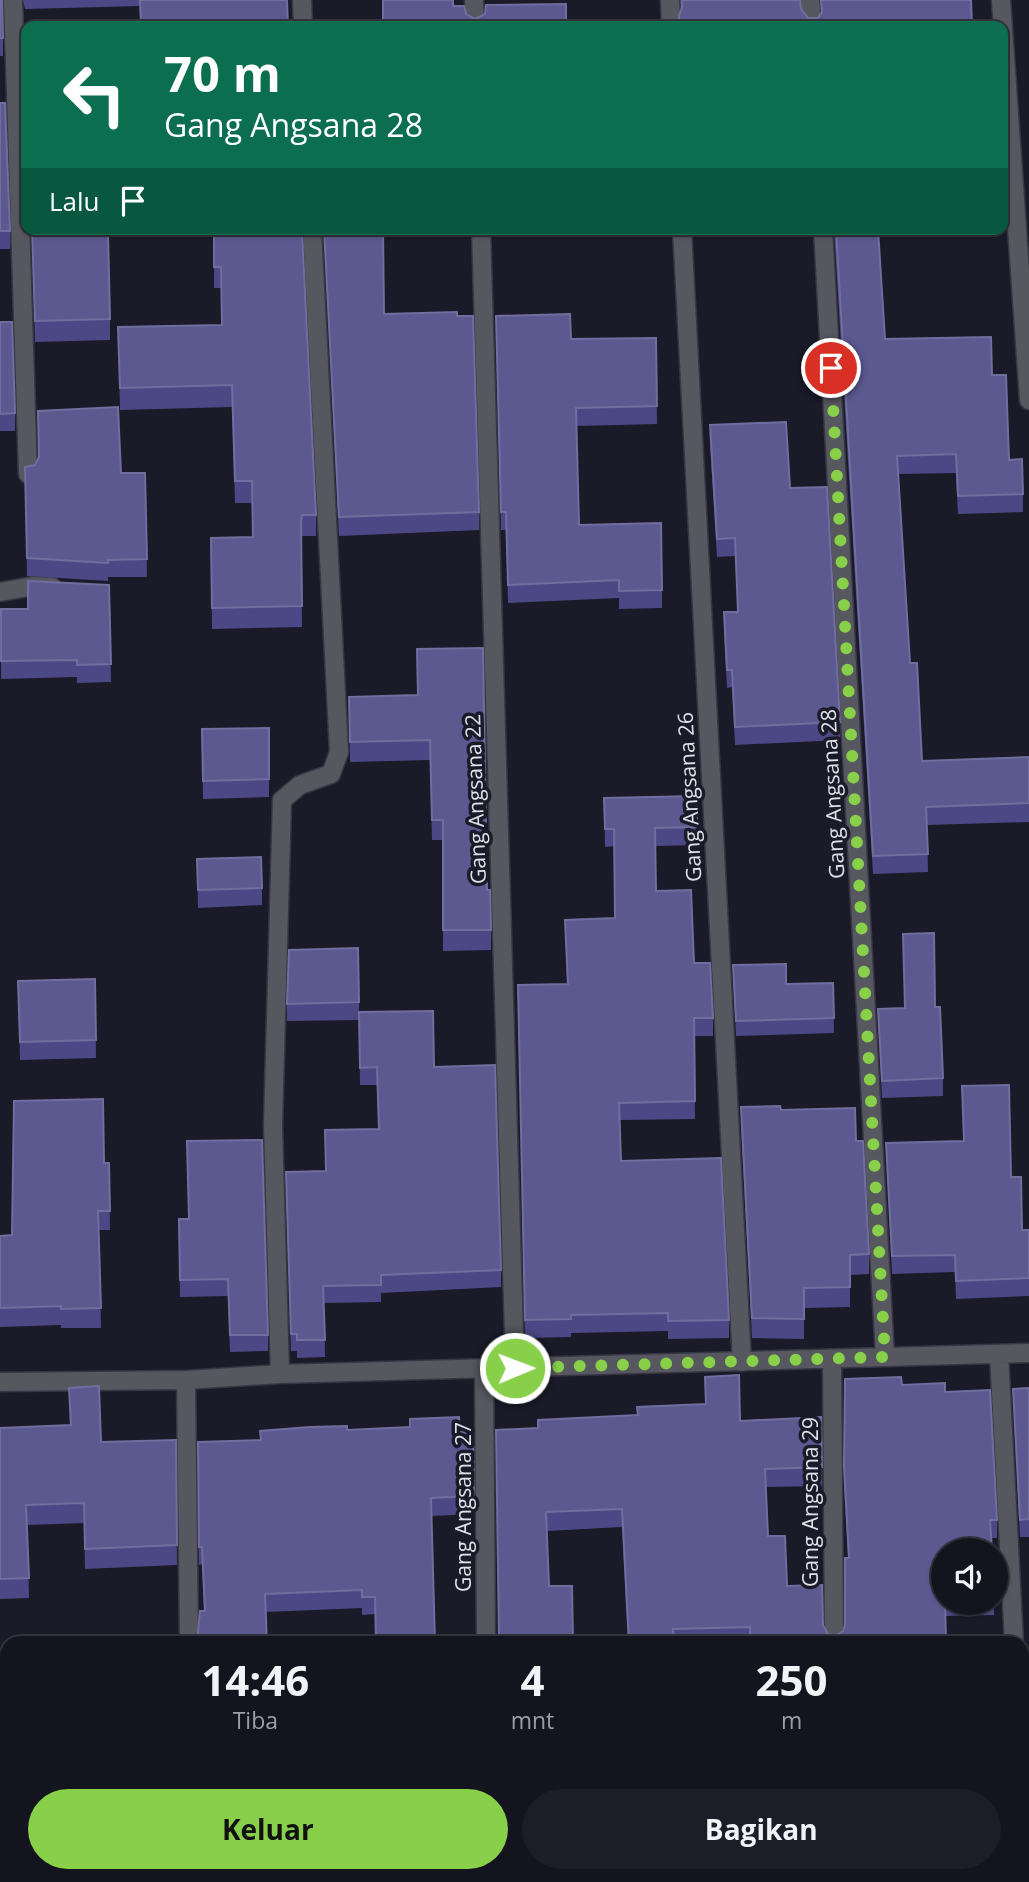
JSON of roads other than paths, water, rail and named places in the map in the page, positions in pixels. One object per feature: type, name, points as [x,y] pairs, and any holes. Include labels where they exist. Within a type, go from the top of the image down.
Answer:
[{"type":"street","points":[[13,0],[28,474]]},
{"type":"street","points":[[302,0],[303,21]]},
{"type":"street","points":[[474,0],[475,21]]},
{"type":"street","points":[[670,0],[671,21]]},
{"type":"street","points":[[810,0],[811,21]]},
{"type":"street","points":[[1001,0],[1002,21]]},
{"type":"street","points":[[1008,100],[1029,400]]},
{"type":"street","points":[[280,1374],[273,1125],[282,800],[300,785],[331,774],[339,752],[312,235]]},
{"type":"street","name":"Gang Angsana 22","points":[[481,235],[515,1368]]},
{"type":"street","name":"Gang Angsana 26","points":[[682,235],[742,1362]]},
{"type":"street","name":"Gang Angsana 28","points":[[823,235],[885,1357]]},
{"type":"street","points":[[0,592],[34,586],[71,589]]},
{"type":"street","points":[[0,1382],[186,1380],[280,1374],[1029,1353]]},
{"type":"street","points":[[999,1354],[1014,1636]]},
{"type":"street","name":"Gang Angsana 29","points":[[832,1360],[834,1636]]},
{"type":"street","name":"Gang Angsana 27","points":[[484,1370],[486,1636]]},
{"type":"street","points":[[186,1380],[189,1636]]}]
